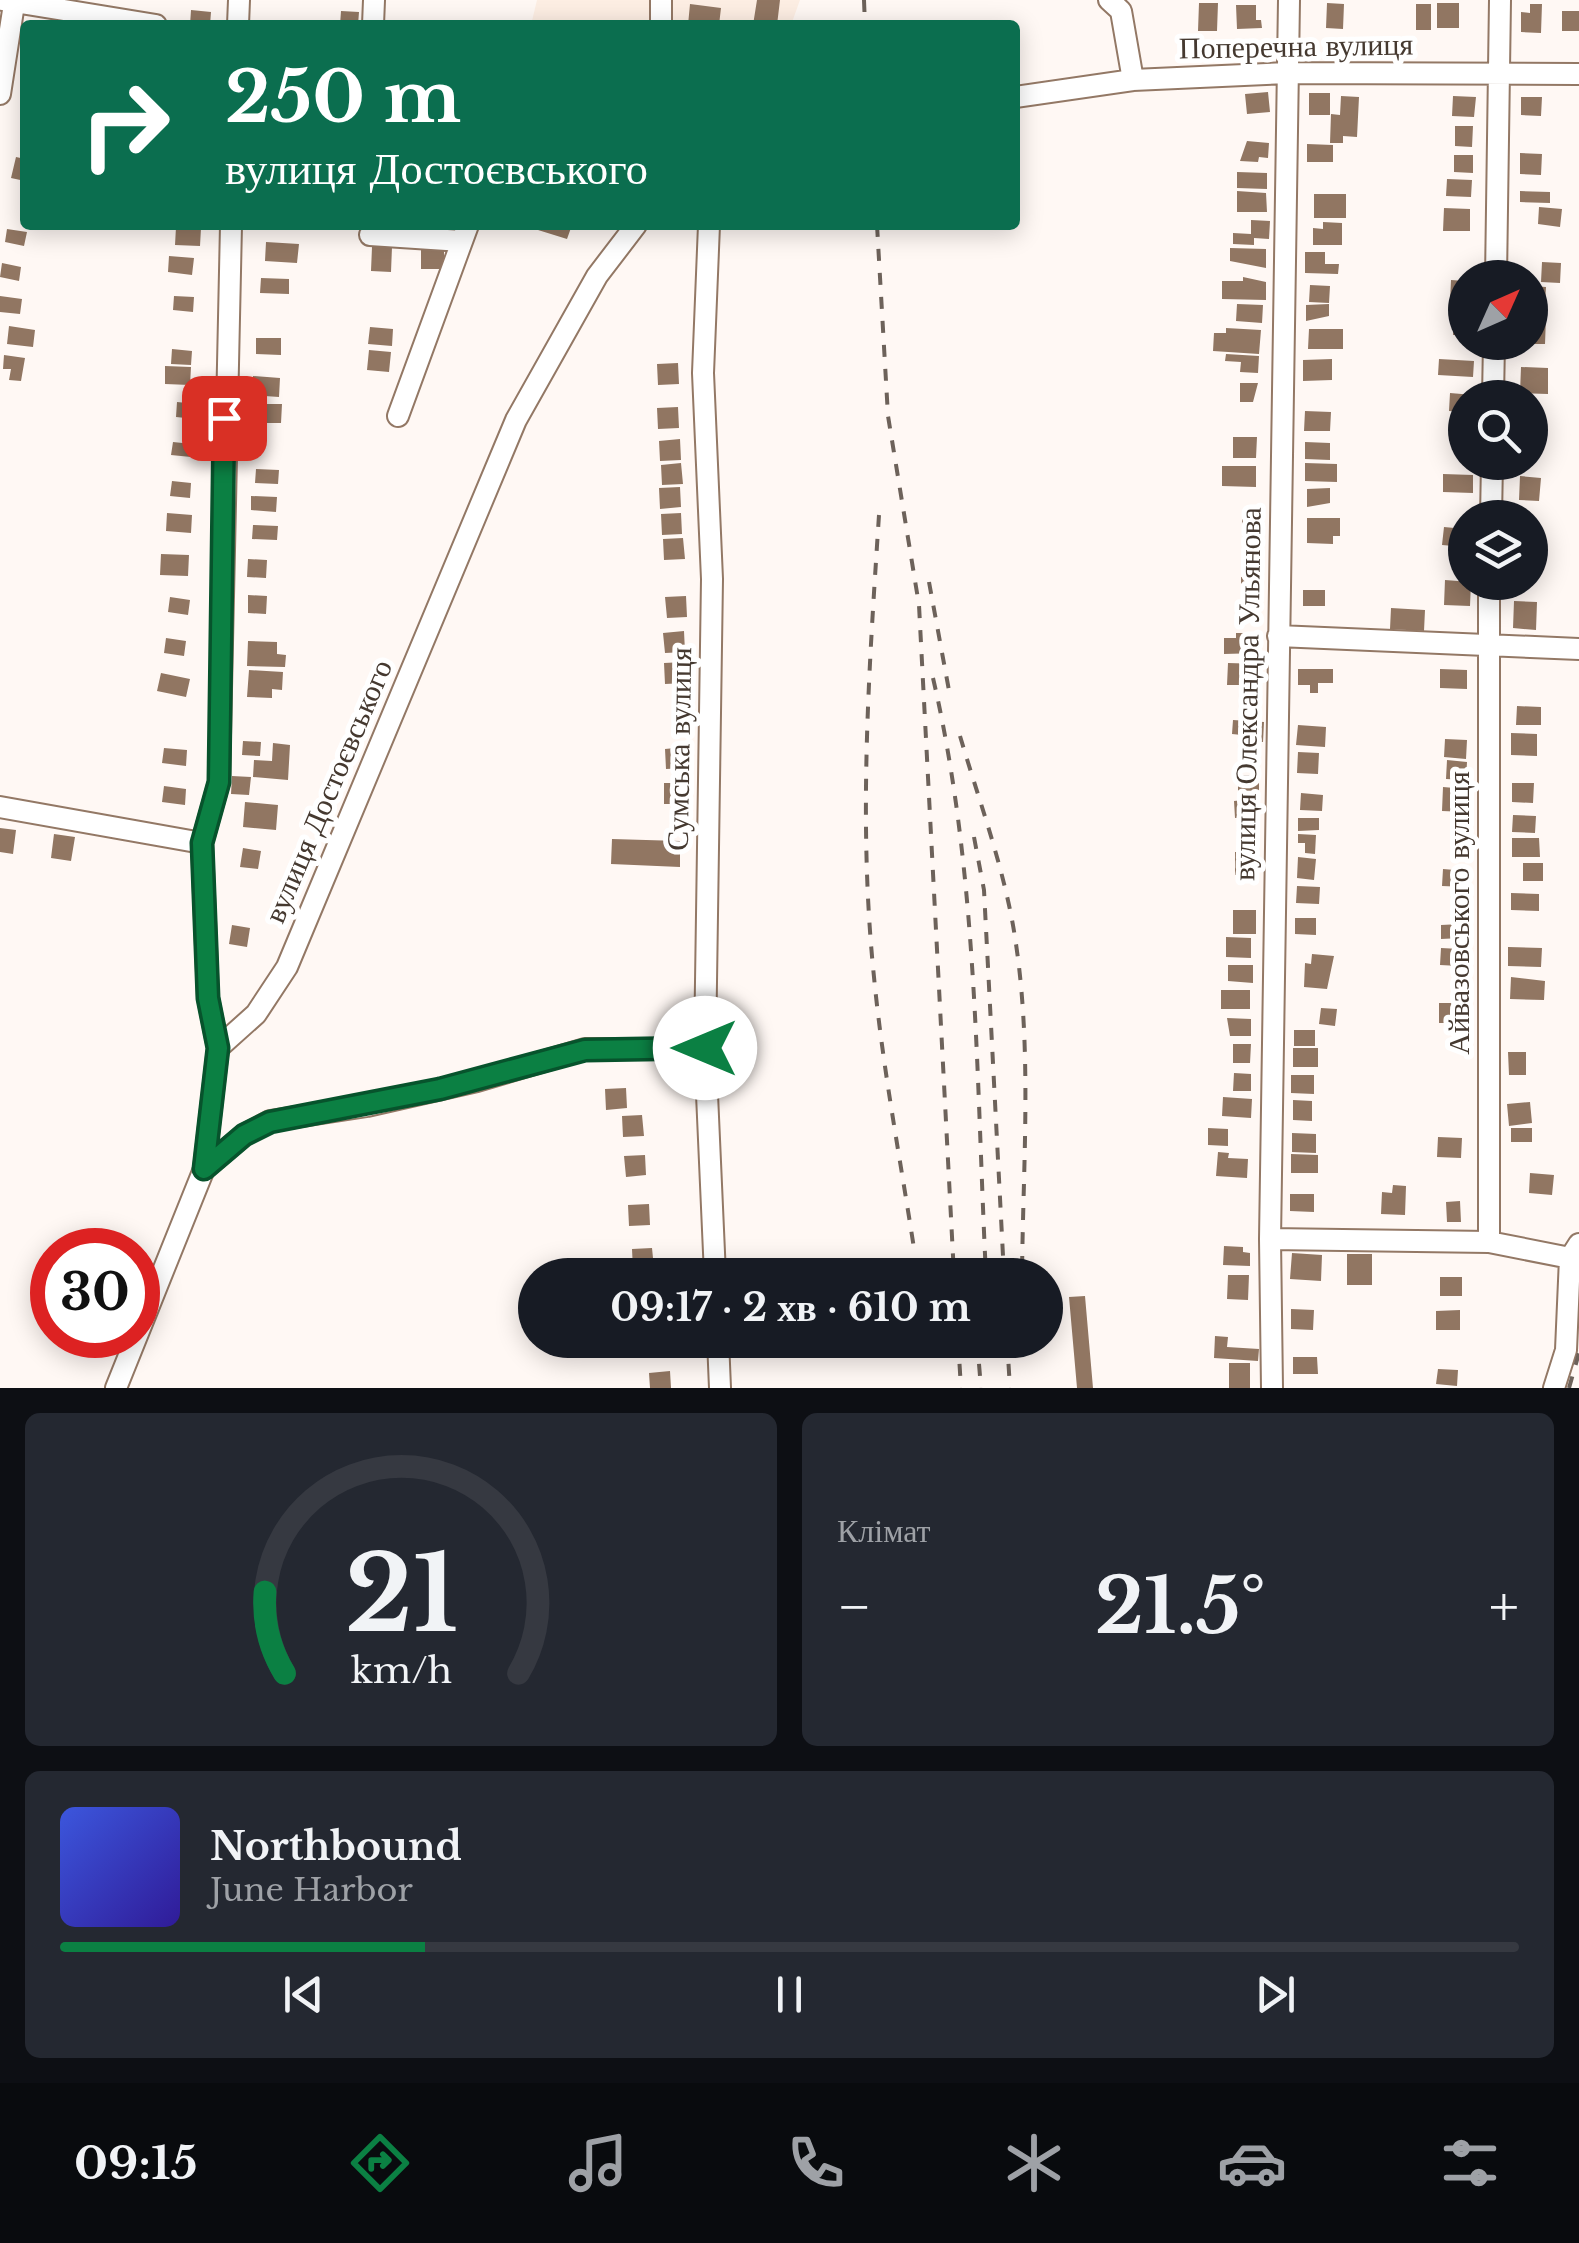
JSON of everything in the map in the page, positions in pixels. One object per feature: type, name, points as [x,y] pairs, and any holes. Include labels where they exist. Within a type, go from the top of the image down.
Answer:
[{"type":"street","points":[[1109,0],[1120,11],[1133,80]]},
{"type":"street","name":"вулиця Олександра Ульянова","points":[[1272,1388],[1270,1239],[1289,0]]},
{"type":"street","points":[[1496,260],[1500,0]]},
{"type":"street","points":[[0,94],[8,2],[124,20]]},
{"type":"street","name":"Поперечна вулиця","points":[[1020,96],[1133,80],[1288,73],[1579,74]]},
{"type":"street","points":[[116,1388],[204,1169],[218,1048],[208,998],[202,843],[219,782],[230,230]]},
{"type":"street","name":"вулиця Достоєвського","points":[[218,1048],[256,1014],[287,967],[516,420],[597,276],[632,230]]},
{"type":"street","name":"Сумська вулиця","points":[[710,230],[703,372],[712,579],[705,1048],[714,1258]]},
{"type":"street","points":[[370,235],[465,233],[398,416]]},
{"type":"street","name":"Айвазовського вулиця","points":[[1488,1242],[1489,600]]},
{"type":"street","points":[[1278,636],[1579,649]]},
{"type":"street","points":[[0,807],[202,843]]},
{"type":"street","points":[[204,1169],[244,1135],[270,1122],[440,1089],[585,1050],[705,1048]]},
{"type":"street","points":[[1270,1239],[1488,1242],[1574,1251],[1566,1350],[1554,1388]]},
{"type":"street","points":[[719,1358],[720,1388]]},
{"type":"shaded area","points":[[537,0],[800,0],[793,20],[532,20]]},
{"type":"building","points":[[757,0],[780,0],[778,20],[754,20]]},
{"type":"building","points":[[1199,3],[1218,3],[1217,31],[1198,31]]},
{"type":"building","points":[[1327,3],[1344,4],[1343,29],[1326,28]]},
{"type":"building","points":[[1437,3],[1459,3],[1459,28],[1437,28]]},
{"type":"building","points":[[690,4],[721,8],[720,20],[688,20]]},
{"type":"building","points":[[1416,4],[1431,4],[1431,30],[1416,30]]},
{"type":"building","points":[[1530,4],[1542,4],[1541,33],[1521,32],[1521,12],[1530,13]]},
{"type":"building","points":[[1236,5],[1256,5],[1256,20],[1261,20],[1262,28],[1237,29]]},
{"type":"building","points":[[191,10],[211,12],[210,20],[190,20]]},
{"type":"building","points":[[341,11],[359,12],[358,20],[340,20]]},
{"type":"building","points":[[1562,11],[1579,11],[1579,31],[1562,31]]},
{"type":"building","points":[[1268,92],[1270,112],[1247,114],[1245,94]]},
{"type":"building","points":[[1309,93],[1330,93],[1330,115],[1309,115]]},
{"type":"building","points":[[1341,96],[1359,97],[1357,137],[1343,136],[1343,143],[1330,143],[1331,114],[1340,115]]},
{"type":"building","points":[[1453,96],[1476,97],[1474,117],[1452,116]]},
{"type":"building","points":[[1521,97],[1542,97],[1541,116],[1521,115]]},
{"type":"building","points":[[1455,126],[1473,126],[1472,147],[1455,146]]},
{"type":"building","points":[[1247,141],[1269,143],[1268,158],[1240,161]]},
{"type":"building","points":[[1307,144],[1333,145],[1333,162],[1307,162]]},
{"type":"building","points":[[1520,153],[1542,154],[1541,175],[1520,174]]},
{"type":"building","points":[[1454,155],[1473,155],[1473,173],[1454,172]]},
{"type":"building","points":[[16,157],[20,158],[20,180],[11,178]]},
{"type":"building","points":[[1237,172],[1267,173],[1267,189],[1237,188]]},
{"type":"building","points":[[1447,179],[1472,180],[1471,197],[1446,196]]},
{"type":"building","points":[[1237,191],[1266,193],[1267,212],[1237,212]]},
{"type":"building","points":[[1520,191],[1550,192],[1550,203],[1520,202]]},
{"type":"building","points":[[1314,194],[1346,194],[1346,218],[1314,218]]},
{"type":"building","points":[[1539,207],[1562,209],[1560,227],[1538,224]]},
{"type":"building","points":[[1444,208],[1470,209],[1470,231],[1443,231]]},
{"type":"building","points":[[1251,220],[1270,221],[1269,239],[1254,238],[1254,245],[1233,244],[1233,233],[1251,234]]},
{"type":"building","points":[[1323,222],[1342,223],[1342,245],[1313,245],[1313,228],[1323,229]]},
{"type":"building","points":[[7,229],[27,232],[24,246],[5,242]]},
{"type":"building","points":[[176,230],[201,230],[200,246],[175,245]]},
{"type":"building","points":[[538,230],[570,230],[567,239]]},
{"type":"building","points":[[266,242],[299,244],[297,263],[265,261]]},
{"type":"building","points":[[372,247],[392,247],[391,272],[371,271]]},
{"type":"building","points":[[1230,248],[1266,249],[1266,268],[1230,261]]},
{"type":"building","points":[[421,249],[444,249],[444,269],[421,269]]},
{"type":"building","points":[[1305,252],[1325,252],[1325,264],[1339,264],[1338,274],[1305,273]]},
{"type":"building","points":[[169,256],[194,258],[192,275],[168,272]]},
{"type":"building","points":[[1548,262],[1561,263],[1560,283],[1548,282]]},
{"type":"building","points":[[2,263],[21,267],[19,281],[0,277]]},
{"type":"building","points":[[1243,277],[1266,282],[1266,300],[1222,299],[1222,281],[1243,281]]},
{"type":"building","points":[[261,278],[289,279],[289,294],[260,293]]},
{"type":"building","points":[[1310,285],[1330,286],[1329,303],[1309,302]]},
{"type":"building","points":[[0,296],[22,299],[20,314],[0,312]]},
{"type":"building","points":[[174,296],[194,297],[193,312],[173,310]]},
{"type":"building","points":[[1237,304],[1263,305],[1262,323],[1236,321]]},
{"type":"building","points":[[1329,304],[1329,316],[1306,321],[1306,305]]},
{"type":"building","points":[[9,326],[35,330],[33,347],[7,344]]},
{"type":"building","points":[[370,327],[393,329],[392,346],[368,344]]},
{"type":"building","points":[[1226,328],[1261,330],[1259,354],[1213,351],[1214,333],[1226,333]]},
{"type":"building","points":[[1309,329],[1343,329],[1343,349],[1308,349]]},
{"type":"building","points":[[256,338],[281,338],[281,355],[256,354]]},
{"type":"building","points":[[172,349],[192,351],[191,365],[171,364]]},
{"type":"building","points":[[369,350],[391,352],[389,372],[367,370]]},
{"type":"building","points":[[1226,354],[1259,356],[1258,373],[1240,372],[1241,362],[1225,361]]},
{"type":"building","points":[[4,355],[25,358],[21,381],[9,380],[11,369],[3,369]]},
{"type":"building","points":[[1332,359],[1332,380],[1303,381],[1303,360]]},
{"type":"building","points":[[1439,359],[1474,361],[1473,377],[1438,375]]},
{"type":"building","points":[[678,363],[679,384],[658,385],[657,364]]},
{"type":"building","points":[[165,366],[191,367],[190,385],[165,384]]},
{"type":"building","points":[[1521,367],[1548,368],[1548,380],[1520,380]]},
{"type":"building","points":[[253,376],[280,378],[279,397],[251,395]]},
{"type":"building","points":[[1240,383],[1258,383],[1253,402],[1240,402]]},
{"type":"building","points":[[177,402],[197,404],[196,419],[176,417]]},
{"type":"building","points":[[254,404],[282,404],[281,423],[254,423]]},
{"type":"building","points":[[678,407],[679,428],[658,429],[657,408]]},
{"type":"building","points":[[1305,411],[1331,412],[1330,431],[1304,431]]},
{"type":"building","points":[[1233,437],[1257,437],[1256,458],[1233,458]]},
{"type":"building","points":[[680,439],[681,460],[660,461],[659,441]]},
{"type":"building","points":[[173,442],[192,444],[191,457],[171,455]]},
{"type":"building","points":[[1305,442],[1330,443],[1330,460],[1305,459]]},
{"type":"building","points":[[681,463],[683,484],[662,485],[661,465]]},
{"type":"building","points":[[1305,463],[1337,464],[1337,482],[1305,481]]},
{"type":"building","points":[[1222,466],[1256,466],[1256,487],[1222,486]]},
{"type":"building","points":[[256,469],[279,470],[278,484],[255,483]]},
{"type":"building","points":[[1443,474],[1448,474],[1448,480],[1473,480],[1473,493],[1443,492]]},
{"type":"building","points":[[1520,480],[1541,480],[1539,500],[1519,500]]},
{"type":"building","points":[[172,481],[191,483],[190,498],[170,496]]},
{"type":"building","points":[[680,487],[681,507],[660,509],[659,488]]},
{"type":"building","points":[[1330,488],[1330,503],[1307,507],[1307,489]]},
{"type":"building","points":[[251,496],[277,497],[276,512],[251,510]]},
{"type":"building","points":[[167,513],[192,515],[191,533],[166,531]]},
{"type":"building","points":[[681,513],[682,534],[662,535],[661,514]]},
{"type":"building","points":[[1307,518],[1340,518],[1340,536],[1333,536],[1333,544],[1307,543]]},
{"type":"building","points":[[1242,519],[1260,519],[1260,550],[1242,550]]},
{"type":"building","points":[[253,525],[278,526],[277,540],[252,539]]},
{"type":"building","points":[[1444,527],[1448,527],[1448,546],[1442,545]]},
{"type":"building","points":[[683,538],[685,559],[664,560],[663,539]]},
{"type":"building","points":[[161,554],[189,555],[188,576],[160,575]]},
{"type":"building","points":[[248,559],[267,560],[266,578],[247,577]]},
{"type":"building","points":[[1241,577],[1259,577],[1263,601],[1241,601]]},
{"type":"building","points":[[1445,580],[1448,600],[1470,600],[1470,606],[1444,605]]},
{"type":"building","points":[[1303,590],[1325,590],[1325,606],[1303,606]]},
{"type":"building","points":[[248,595],[267,596],[266,614],[248,613]]},
{"type":"building","points":[[686,596],[687,617],[667,618],[665,597]]},
{"type":"building","points":[[170,597],[190,600],[188,615],[168,612]]},
{"type":"building","points":[[1514,601],[1537,602],[1536,630],[1513,628]]},
{"type":"building","points":[[1391,608],[1425,610],[1424,631],[1390,629]]},
{"type":"building","points":[[684,631],[685,652],[665,653],[663,633]]},
{"type":"building","points":[[1236,633],[1258,633],[1259,653],[1224,654],[1224,638],[1236,638]]},
{"type":"building","points":[[166,638],[186,641],[184,656],[164,653]]},
{"type":"building","points":[[248,641],[277,642],[277,654],[286,655],[285,667],[247,666]]},
{"type":"building","points":[[684,662],[685,683],[665,684],[664,663]]},
{"type":"building","points":[[1228,663],[1261,664],[1260,685],[1227,685]]},
{"type":"building","points":[[1298,669],[1333,669],[1333,683],[1318,683],[1318,693],[1310,693],[1310,685],[1298,685]]},
{"type":"building","points":[[1440,669],[1467,670],[1467,689],[1440,688]]},
{"type":"building","points":[[249,670],[283,672],[282,690],[272,689],[272,698],[247,697]]},
{"type":"building","points":[[161,673],[190,679],[186,697],[157,691]]},
{"type":"building","points":[[1517,706],[1541,707],[1541,725],[1516,725]]},
{"type":"building","points":[[1233,720],[1264,722],[1263,742],[1241,741],[1242,735],[1232,734]]},
{"type":"building","points":[[1298,725],[1326,727],[1325,747],[1296,745]]},
{"type":"building","points":[[1511,733],[1537,734],[1537,756],[1511,755]]},
{"type":"building","points":[[1445,739],[1467,740],[1466,759],[1444,757]]},
{"type":"building","points":[[243,741],[261,742],[260,756],[242,755]]},
{"type":"building","points":[[273,743],[290,745],[288,780],[253,777],[254,760],[272,761]]},
{"type":"building","points":[[685,747],[687,768],[666,769],[665,749]]},
{"type":"building","points":[[164,748],[187,750],[186,766],[162,763]]},
{"type":"building","points":[[1298,752],[1319,753],[1318,774],[1297,773]]},
{"type":"building","points":[[1447,760],[1467,762],[1466,780],[1446,779]]},
{"type":"building","points":[[1238,775],[1259,775],[1259,794],[1238,794]]},
{"type":"building","points":[[232,776],[251,777],[249,795],[231,794]]},
{"type":"building","points":[[664,783],[685,783],[684,804],[664,804]]},
{"type":"building","points":[[1512,783],[1534,783],[1533,803],[1512,802]]},
{"type":"building","points":[[164,786],[186,789],[185,805],[162,802]]},
{"type":"building","points":[[1443,787],[1466,789],[1466,812],[1442,811]]},
{"type":"building","points":[[1301,793],[1323,795],[1322,811],[1300,810]]},
{"type":"building","points":[[1243,800],[1244,806],[1254,805],[1255,816],[1235,818],[1234,801]]},
{"type":"building","points":[[245,802],[278,805],[276,830],[243,827]]},
{"type":"building","points":[[1513,815],[1536,816],[1535,833],[1512,832]]},
{"type":"building","points":[[1298,818],[1319,818],[1319,830],[1298,831]]},
{"type":"building","points":[[0,828],[16,830],[13,854],[0,852]]},
{"type":"building","points":[[1237,829],[1259,829],[1259,844],[1237,844]]},
{"type":"building","points":[[54,834],[75,837],[71,861],[51,858]]},
{"type":"building","points":[[1298,834],[1316,835],[1315,854],[1305,853],[1305,843],[1298,843]]},
{"type":"building","points":[[1512,838],[1539,838],[1540,857],[1512,857]]},
{"type":"building","points":[[612,839],[680,841],[680,867],[611,864]]},
{"type":"building","points":[[243,848],[261,851],[258,869],[240,867]]},
{"type":"building","points":[[1235,852],[1256,856],[1256,875],[1235,875]]},
{"type":"building","points":[[1298,857],[1316,859],[1314,880],[1297,878]]},
{"type":"building","points":[[1523,863],[1543,863],[1543,881],[1523,881]]},
{"type":"building","points":[[1443,869],[1467,871],[1466,887],[1442,886]]},
{"type":"building","points":[[1297,886],[1320,887],[1319,904],[1296,903]]},
{"type":"building","points":[[1511,893],[1539,894],[1539,911],[1511,910]]},
{"type":"building","points":[[1233,910],[1256,910],[1256,934],[1233,934]]},
{"type":"building","points":[[1295,918],[1316,918],[1316,935],[1295,934]]},
{"type":"building","points":[[1461,924],[1461,938],[1441,939],[1441,925]]},
{"type":"building","points":[[232,925],[250,928],[247,947],[229,944]]},
{"type":"building","points":[[1226,937],[1251,938],[1251,958],[1226,957]]},
{"type":"building","points":[[1508,947],[1542,948],[1541,967],[1508,966]]},
{"type":"building","points":[[1441,948],[1460,949],[1459,966],[1440,965]]},
{"type":"building","points":[[1312,954],[1334,956],[1327,989],[1304,987],[1305,963],[1311,964]]},
{"type":"building","points":[[1228,965],[1253,965],[1253,983],[1228,981]]},
{"type":"building","points":[[1511,977],[1545,981],[1544,1000],[1510,999]]},
{"type":"building","points":[[1221,990],[1250,990],[1250,1009],[1221,1009]]},
{"type":"building","points":[[1439,1003],[1461,1003],[1461,1023],[1439,1023]]},
{"type":"building","points":[[1321,1008],[1337,1009],[1335,1026],[1319,1024]]},
{"type":"building","points":[[1227,1018],[1251,1019],[1251,1036],[1230,1036]]},
{"type":"building","points":[[1294,1030],[1315,1030],[1315,1046],[1294,1046]]},
{"type":"building","points":[[1233,1044],[1251,1044],[1250,1063],[1233,1063]]},
{"type":"building","points":[[1293,1048],[1318,1048],[1318,1067],[1293,1067]]},
{"type":"building","points":[[1508,1052],[1526,1052],[1526,1075],[1509,1075]]},
{"type":"building","points":[[1234,1073],[1251,1074],[1251,1091],[1233,1091]]},
{"type":"building","points":[[1291,1075],[1314,1075],[1314,1094],[1291,1093]]},
{"type":"building","points":[[626,1088],[627,1108],[606,1110],[605,1089]]},
{"type":"building","points":[[1223,1097],[1252,1099],[1251,1118],[1222,1116]]},
{"type":"building","points":[[1293,1100],[1312,1101],[1312,1121],[1293,1120]]},
{"type":"building","points":[[1530,1102],[1532,1123],[1509,1126],[1507,1104]]},
{"type":"building","points":[[642,1115],[644,1136],[623,1137],[622,1116]]},
{"type":"building","points":[[1208,1128],[1228,1129],[1228,1146],[1208,1145]]},
{"type":"building","points":[[1511,1128],[1532,1128],[1532,1142],[1511,1142]]},
{"type":"building","points":[[1292,1133],[1316,1134],[1316,1153],[1292,1152]]},
{"type":"building","points":[[1438,1137],[1462,1138],[1461,1158],[1437,1157]]},
{"type":"building","points":[[1218,1152],[1229,1153],[1228,1158],[1248,1159],[1247,1178],[1216,1176]]},
{"type":"building","points":[[1291,1154],[1318,1155],[1318,1173],[1291,1173]]},
{"type":"building","points":[[645,1155],[646,1175],[626,1177],[624,1156]]},
{"type":"building","points":[[1530,1173],[1554,1175],[1552,1195],[1529,1193]]},
{"type":"building","points":[[1393,1185],[1406,1186],[1405,1215],[1381,1214],[1382,1192],[1392,1193]]},
{"type":"building","points":[[1290,1194],[1314,1194],[1314,1212],[1290,1211]]},
{"type":"building","points":[[1460,1201],[1461,1222],[1447,1222],[1446,1202]]},
{"type":"building","points":[[649,1204],[650,1225],[629,1226],[628,1205]]},
{"type":"building","points":[[1224,1246],[1243,1247],[1243,1252],[1250,1253],[1250,1266],[1223,1265]]},
{"type":"building","points":[[652,1248],[653,1258],[632,1258],[632,1249]]},
{"type":"building","points":[[1292,1253],[1322,1255],[1321,1281],[1290,1279]]},
{"type":"building","points":[[1347,1254],[1372,1254],[1372,1285],[1347,1285]]},
{"type":"building","points":[[1228,1275],[1249,1275],[1248,1300],[1227,1299]]},
{"type":"building","points":[[1440,1277],[1462,1277],[1462,1296],[1440,1296]]},
{"type":"building","points":[[1085,1296],[1093,1388],[1077,1388],[1069,1297]]},
{"type":"building","points":[[1291,1309],[1314,1310],[1313,1330],[1291,1329]]},
{"type":"building","points":[[1460,1310],[1460,1330],[1436,1330],[1436,1311]]},
{"type":"building","points":[[1215,1336],[1228,1337],[1227,1347],[1259,1349],[1258,1361],[1214,1358]]},
{"type":"building","points":[[1293,1357],[1317,1357],[1318,1374],[1293,1374]]},
{"type":"building","points":[[1229,1363],[1250,1363],[1250,1388],[1229,1388]]},
{"type":"building","points":[[1438,1369],[1458,1370],[1457,1386],[1436,1384]]},
{"type":"building","points":[[670,1371],[671,1388],[650,1388],[649,1373]]},
{"type":"railway","points":[[864,0],[865,20]]},
{"type":"railway","points":[[877,230],[888,416],[919,605],[953,1258]]},
{"type":"railway","points":[[879,515],[867,746],[869,919],[882,1047],[915,1255]]},
{"type":"railway","points":[[929,582],[950,696]]},
{"type":"railway","points":[[933,678],[948,751],[967,900],[985,1258]]},
{"type":"railway","points":[[960,736],[1006,891],[1021,985],[1025,1109],[1022,1258]]},
{"type":"railway","points":[[974,837],[984,890],[1003,1258]]},
{"type":"railway","points":[[1569,1388],[1579,1353]]},
{"type":"railway","points":[[959,1358],[961,1388]]},
{"type":"railway","points":[[978,1358],[981,1388]]},
{"type":"railway","points":[[1008,1358],[1010,1388]]},
{"type":"route","points":[[224,418],[219,782],[202,843],[208,998],[218,1048],[204,1169],[258,1125],[270,1122],[367,1106],[585,1050],[705,1048]]}]
